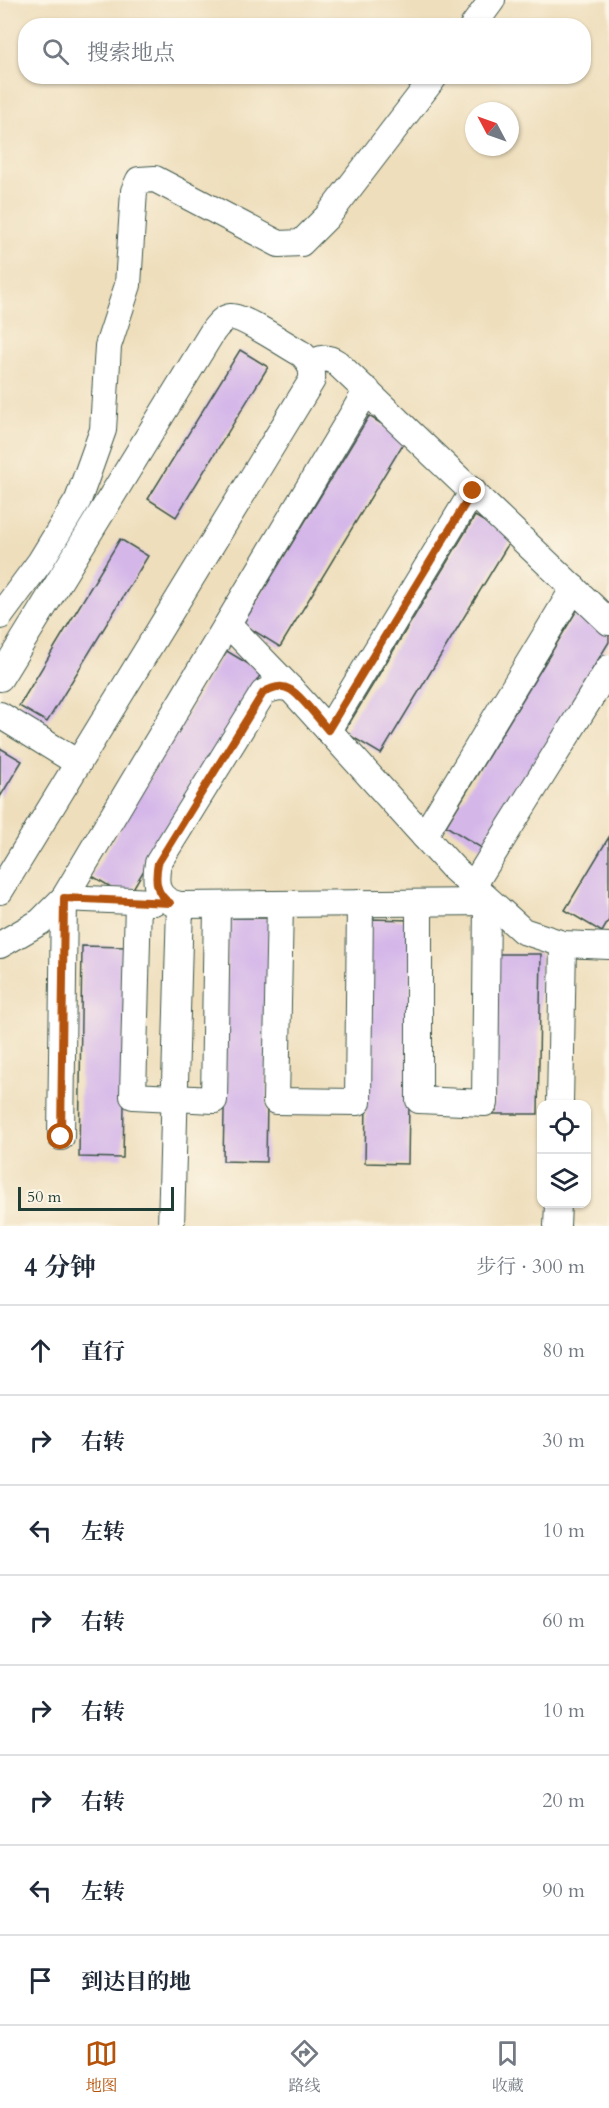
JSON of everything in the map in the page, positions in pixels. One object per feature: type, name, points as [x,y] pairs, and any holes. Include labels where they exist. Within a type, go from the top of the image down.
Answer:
[{"type":"street","points":[[479,18],[492,0]]},
{"type":"street","points":[[0,616],[40,562],[78,500],[103,430],[108,346],[128,285],[134,191],[139,180],[155,179],[279,244],[302,243],[327,217],[429,84]]},
{"type":"street","points":[[0,678],[213,331],[222,320],[229,317],[244,321],[302,354],[310,364],[312,380],[0,891]]},
{"type":"street","points":[[310,364],[320,358],[330,358],[338,363],[609,622]]},
{"type":"street","points":[[0,945],[40,922],[64,898],[367,390]]},
{"type":"street","points":[[328,730],[473,491]]},
{"type":"street","points":[[424,836],[574,588]]},
{"type":"street","points":[[228,624],[291,689],[453,868],[524,931],[563,944],[609,946]]},
{"type":"street","points":[[419,903],[418,1100],[485,1102],[484,897],[609,668]]},
{"type":"street","points":[[175,904],[164,899],[158,890],[155,877],[158,863],[263,693],[271,688],[291,689]]},
{"type":"street","points":[[0,715],[78,763]]},
{"type":"street","points":[[64,898],[217,905],[419,903],[484,897]]},
{"type":"street","points":[[61,1137],[64,898]]},
{"type":"street","points":[[138,902],[133,1096],[214,1100],[217,905]]},
{"type":"street","points":[[280,904],[276,1101],[357,1102],[360,903]]},
{"type":"street","points":[[171,1226],[175,904]]},
{"type":"street","points":[[560,1100],[563,944]]},
{"type":"street","points":[[558,1208],[558,1226]]},
{"type":"building","points":[[240,350],[268,367],[176,517],[148,499]]},
{"type":"building","points":[[369,416],[406,439],[280,647],[243,624]]},
{"type":"building","points":[[475,516],[512,538],[381,754],[344,732]]},
{"type":"building","points":[[120,539],[148,556],[47,722],[19,706]]},
{"type":"building","points":[[577,610],[609,629],[609,642],[483,849],[446,826]]},
{"type":"building","points":[[225,650],[262,672],[128,897],[92,876]]},
{"type":"building","points":[[0,748],[22,761],[0,797]]},
{"type":"building","points":[[609,837],[609,920],[602,932],[565,910]]},
{"type":"building","points":[[228,918],[270,918],[266,1162],[223,1161]]},
{"type":"building","points":[[369,919],[412,920],[408,1164],[365,1163]]},
{"type":"building","points":[[82,946],[127,947],[123,1158],[79,1157]]},
{"type":"building","points":[[496,954],[541,954],[537,1114],[493,1114]]},
{"type":"route","points":[[61,1137],[64,898],[170,903],[158,890],[155,877],[158,863],[263,693],[271,688],[291,689],[328,730],[473,491]]}]
